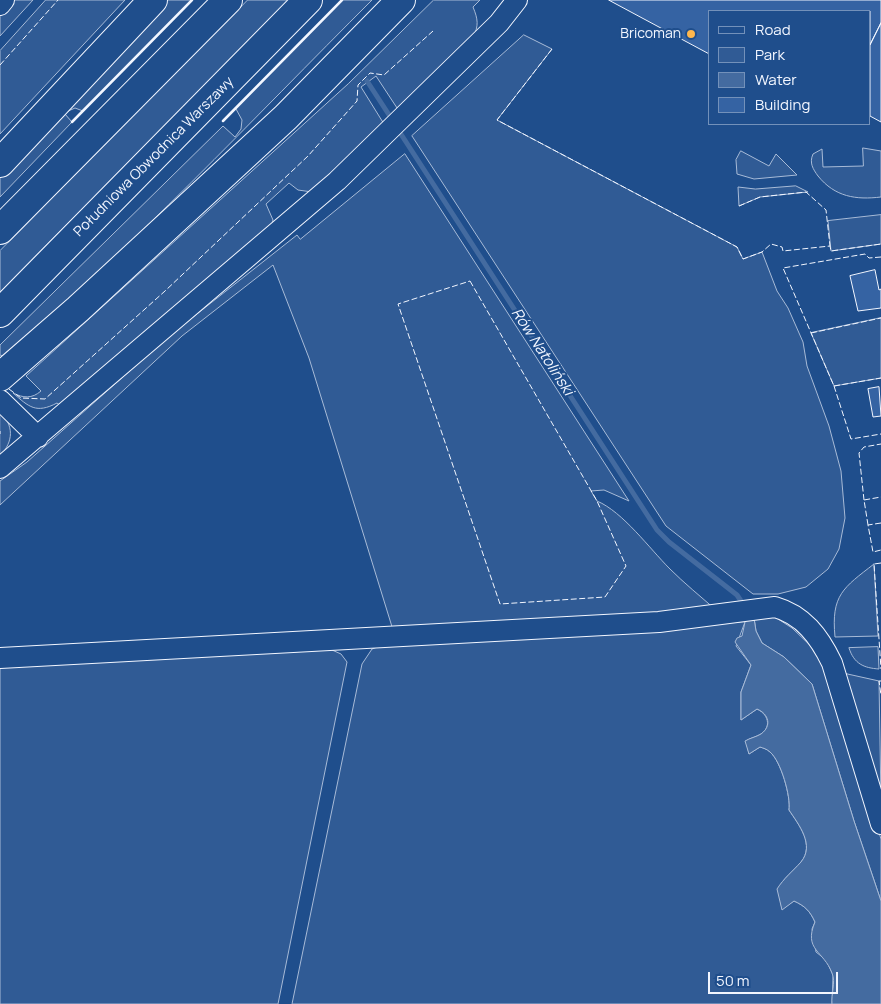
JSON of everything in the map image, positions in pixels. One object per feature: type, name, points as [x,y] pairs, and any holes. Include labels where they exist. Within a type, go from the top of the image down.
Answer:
[{"type":"highway","points":[[0,163],[153,0]]},
{"type":"highway","points":[[0,230],[228,0]]},
{"type":"highway","name":"Południowa Obwodnica Warszawy","points":[[0,313],[308,0]]},
{"type":"highway","points":[[0,377],[78,309],[286,117],[401,0]]},
{"type":"street","points":[[0,5],[4,0]]},
{"type":"street","points":[[0,468],[337,181],[499,23],[517,0]]},
{"type":"street","points":[[0,400],[38,437]]},
{"type":"street","points":[[0,658],[659,622],[774,607],[791,611],[825,648],[832,663],[881,824]]},
{"type":"green space","points":[[15,0],[33,0],[0,36],[0,17]]},
{"type":"green space","points":[[46,0],[125,0],[0,134],[0,51]]},
{"type":"green space","points":[[168,0],[192,0],[83,111],[75,108],[64,113],[72,122],[0,197],[0,179]]},
{"type":"green space","points":[[248,0],[289,0],[0,292],[0,251]]},
{"type":"green space","points":[[342,0],[372,0],[146,227],[52,315],[4,357],[0,355],[0,345],[223,126],[235,137],[241,129],[242,120],[236,109]]},
{"type":"green space","points":[[434,0],[480,0],[473,7],[477,26],[473,37],[399,111],[376,76],[361,87],[384,124],[312,192],[298,190],[289,183],[266,204],[273,220],[271,230],[61,406],[57,403],[44,408],[33,407],[13,393],[27,397],[41,391],[26,376],[348,84]]},
{"type":"green space","points":[[524,35],[552,49],[497,120],[737,247],[743,259],[762,252],[777,291],[788,308],[803,342],[807,366],[829,426],[841,471],[845,518],[839,549],[828,569],[806,587],[778,594],[753,594],[666,526],[412,136]]},
{"type":"green space","points":[[863,148],[881,151],[881,197],[863,198],[846,196],[839,193],[818,176],[812,166],[813,154],[822,149],[823,167],[863,166]]},
{"type":"green space","points":[[741,151],[769,166],[776,154],[797,175],[754,179],[737,174],[736,160]]},
{"type":"green space","points":[[405,154],[629,501],[604,490],[591,491],[597,501],[607,506],[626,522],[670,569],[716,610],[393,630],[309,358],[273,265],[182,336],[0,505],[0,481],[27,462],[169,336],[297,235],[300,239]]},
{"type":"green space","points":[[796,186],[808,192],[760,197],[739,206],[738,187],[755,189]]},
{"type":"green space","points":[[881,215],[881,244],[831,251],[828,221]]},
{"type":"green space","points":[[881,318],[881,378],[834,386],[811,333]]},
{"type":"green space","points":[[0,411],[8,422],[10,439],[0,456]]},
{"type":"green space","points":[[874,564],[878,636],[835,637],[835,611],[841,594],[854,580]]},
{"type":"green space","points":[[759,615],[775,617],[792,628],[816,651],[831,678],[881,839],[881,901],[812,684],[784,657],[762,643],[756,631],[754,618]]},
{"type":"green space","points":[[745,622],[736,646],[751,665],[741,692],[741,720],[757,709],[765,715],[768,722],[762,733],[746,741],[749,754],[760,747],[768,750],[778,763],[788,797],[789,810],[801,829],[806,842],[805,856],[778,889],[782,909],[794,901],[807,909],[813,918],[815,922],[812,929],[816,952],[826,960],[833,975],[832,1004],[292,1004],[362,664],[372,649],[385,644]]},
{"type":"green space","points":[[878,647],[879,669],[869,668],[860,664],[854,658],[849,648]]},
{"type":"green space","points":[[332,650],[341,654],[347,662],[278,1004],[0,1004],[0,667]]},
{"type":"green space","points":[[843,673],[879,681],[881,802]]},
{"type":"water","points":[[754,618],[756,631],[762,643],[784,657],[812,684],[881,901],[881,1004],[832,1004],[833,977],[828,966],[813,945],[811,939],[815,922],[813,918],[807,909],[794,901],[782,910],[777,889],[805,856],[806,842],[801,829],[789,810],[788,797],[778,763],[768,750],[760,747],[749,754],[745,741],[761,734],[768,724],[764,714],[757,709],[741,720],[741,692],[751,665],[735,642],[737,638],[742,636],[745,622]]},
{"type":"building","name":"Bricoman","points":[[609,0],[881,0],[881,23],[871,43],[871,10],[708,10],[708,53]]},
{"type":"building","points":[[881,23],[881,122],[871,117],[871,43]]},
{"type":"building","points":[[875,270],[879,290],[881,289],[881,308],[858,311],[850,276]]},
{"type":"building","points":[[879,387],[881,416],[873,417],[868,389]]},
{"type":"waterway","name":"Rów Natoliński","points":[[367,81],[393,121]]},
{"type":"waterway","name":"Rów Natoliński","points":[[397,128],[657,530],[669,542],[737,595],[741,601]]},
{"type":"fence","points":[[0,65],[58,0]]},
{"type":"fence","points":[[9,389],[21,398],[45,399],[165,291],[308,156],[357,101],[358,85],[370,73],[384,75],[433,31]]},
{"type":"fence","points":[[552,49],[497,120],[737,247],[743,259],[762,252],[771,244],[782,247],[783,251],[830,246],[831,251],[881,244]]},
{"type":"fence","points":[[739,206],[760,197],[806,192],[826,210],[830,246]]},
{"type":"fence","points":[[881,257],[869,258],[865,254],[783,268],[834,386],[851,439],[881,434]]},
{"type":"fence","points":[[470,281],[597,501],[626,566],[605,597],[500,604],[398,304],[470,281]]},
{"type":"fence","points":[[811,333],[881,318]]},
{"type":"fence","points":[[834,386],[881,378]]},
{"type":"fence","points":[[864,500],[859,453],[864,447],[881,444]]},
{"type":"fence","points":[[868,525],[864,500],[881,497]]},
{"type":"fence","points":[[881,523],[868,525],[873,552],[881,550]]},
{"type":"fence","points":[[881,563],[874,564],[881,669]]},
{"type":"fence","points":[[881,681],[879,681],[881,695]]},
{"type":"wall","points":[[72,122],[192,0]]},
{"type":"wall","points":[[223,121],[342,0]]},
{"type":"place","name":"Bricoman","points":[[691,34]]}]
